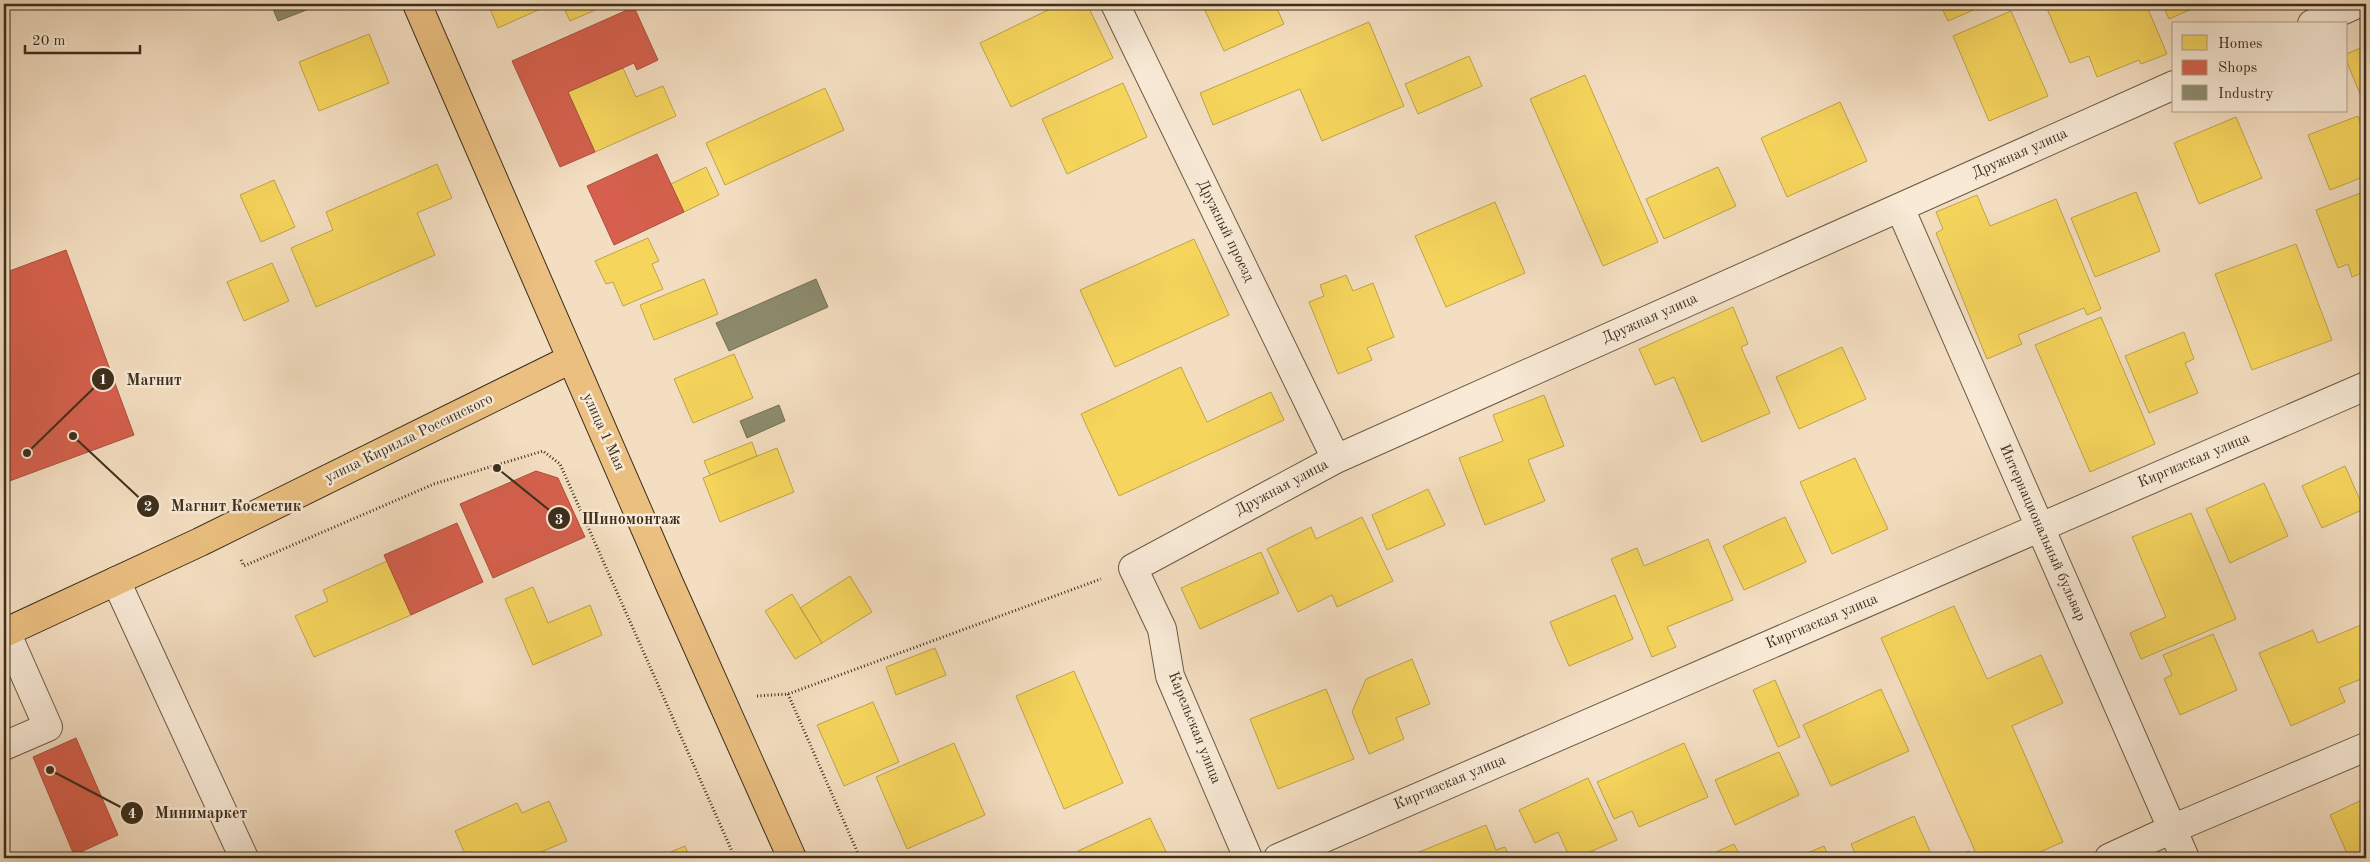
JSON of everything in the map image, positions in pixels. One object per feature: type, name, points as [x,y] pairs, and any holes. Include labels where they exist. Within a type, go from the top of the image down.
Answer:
[{"type":"main road","name":"улица 1 Мая","points":[[417,4],[571,360],[792,858]]},
{"type":"main road","name":"улица Кирилла Россинского","points":[[5,632],[200,542],[571,360]]},
{"type":"street","name":"Дружный проезд","points":[[1115,4],[1336,459]]},
{"type":"street","points":[[2316,22],[2357,4]]},
{"type":"street","name":"Дружная улица","points":[[1133,568],[1336,459],[2172,86]]},
{"type":"street","name":"Интернациональный бульвар","points":[[1900,208],[2185,858]]},
{"type":"street","name":"Киргизская улица","points":[[1278,858],[2366,386]]},
{"type":"street","name":"Карельская улица","points":[[1133,568],[1162,629],[1170,676],[1248,858]]},
{"type":"street","points":[[116,581],[244,858]]},
{"type":"street","points":[[4,746],[48,726],[5,632]]},
{"type":"street","points":[[2109,858],[2172,829],[2366,748]]},
{"type":"path","points":[[241,560],[244,566],[434,484],[543,451],[560,464],[735,858]]},
{"type":"path","points":[[722,698],[788,694],[1133,568]]},
{"type":"path","points":[[788,694],[860,858]]},
{"type":"building: Homes","points":[[488,4],[535,4],[538,10],[498,28]]},
{"type":"building: Homes","points":[[562,4],[609,4],[570,21]]},
{"type":"building: Homes","points":[[1047,4],[1087,4],[1113,58],[1011,107],[980,43],[1050,9]]},
{"type":"building: Homes","points":[[1202,4],[1275,4],[1284,24],[1224,51]]},
{"type":"building: Homes","points":[[1940,4],[1987,4],[1948,21]]},
{"type":"building: Homes","points":[[2045,4],[2146,4],[2167,54],[2141,64],[2139,60],[2097,77],[2089,56],[2070,63]]},
{"type":"building: Homes","points":[[2162,4],[2203,4],[2169,19]]},
{"type":"building: Homes","points":[[2011,11],[2048,96],[1989,121],[1953,36]]},
{"type":"building: Homes","points":[[1369,22],[1404,106],[1322,141],[1300,89],[1213,125],[1200,93]]},
{"type":"building: Homes","points":[[369,34],[389,83],[319,111],[299,62]]},
{"type":"building: Homes","points":[[2366,46],[2366,108],[2348,65],[2348,53]]},
{"type":"building: Homes","points":[[1469,56],[1482,86],[1418,114],[1405,84]]},
{"type":"building: Homes","points":[[623,68],[636,97],[663,86],[676,116],[595,152],[568,92]]},
{"type":"building: Homes","points":[[1585,75],[1658,242],[1603,266],[1530,99]]},
{"type":"building: Homes","points":[[1123,83],[1147,137],[1067,174],[1042,119]]},
{"type":"building: Homes","points":[[825,88],[844,130],[725,185],[706,143]]},
{"type":"building: Homes","points":[[1840,102],[1867,161],[1787,197],[1761,138]]},
{"type":"building: Homes","points":[[2358,116],[2366,138],[2366,176],[2330,190],[2308,135]]},
{"type":"building: Homes","points":[[2236,117],[2262,178],[2199,204],[2174,143]]},
{"type":"building: Homes","points":[[437,164],[452,198],[417,213],[435,255],[316,307],[291,248],[333,230],[326,212]]},
{"type":"building: Homes","points":[[706,167],[719,195],[684,212],[671,184]]},
{"type":"building: Homes","points":[[1718,167],[1736,206],[1664,239],[1646,199]]},
{"type":"building: Homes","points":[[274,180],[295,227],[261,242],[240,195]]},
{"type":"building: Homes","points":[[2366,191],[2366,271],[2352,277],[2348,264],[2338,268],[2316,210]]},
{"type":"building: Homes","points":[[2136,192],[2160,251],[2095,277],[2071,218]]},
{"type":"building: Homes","points":[[1977,195],[1990,226],[2056,199],[2101,309],[2087,315],[2084,308],[2018,335],[2022,344],[1987,359],[1936,233],[1943,229],[1936,212]]},
{"type":"building: Homes","points":[[1495,202],[1525,273],[1446,307],[1415,236]]},
{"type":"building: Homes","points":[[648,238],[659,261],[652,264],[663,289],[623,306],[613,282],[606,284],[595,261]]},
{"type":"building: Homes","points":[[1194,239],[1229,315],[1115,367],[1080,290]]},
{"type":"building: Homes","points":[[2296,244],[2332,340],[2252,370],[2215,274]]},
{"type":"building: Homes","points":[[272,263],[289,301],[244,321],[227,282]]},
{"type":"building: Homes","points":[[1346,275],[1353,291],[1373,283],[1394,337],[1367,348],[1372,360],[1338,374],[1309,302],[1324,296],[1320,285]]},
{"type":"building: Homes","points":[[704,279],[718,314],[654,340],[640,305]]},
{"type":"building: Homes","points":[[1733,307],[1748,344],[1741,347],[1770,413],[1702,442],[1674,377],[1655,385],[1639,349]]},
{"type":"building: Homes","points":[[2101,317],[2155,444],[2090,472],[2035,345]]},
{"type":"building: Homes","points":[[2184,332],[2194,359],[2185,363],[2198,393],[2149,413],[2125,356]]},
{"type":"building: Homes","points":[[1842,347],[1866,399],[1799,429],[1776,377]]},
{"type":"building: Homes","points":[[734,354],[753,398],[693,423],[674,379]]},
{"type":"building: Homes","points":[[1181,367],[1207,422],[1271,392],[1284,420],[1119,496],[1081,414]]},
{"type":"building: Homes","points":[[1544,395],[1564,446],[1528,460],[1545,501],[1485,525],[1459,458],[1503,441],[1493,415]]},
{"type":"building: Homes","points":[[752,442],[757,456],[710,475],[704,461]]},
{"type":"building: Homes","points":[[777,448],[794,492],[720,522],[703,478]]},
{"type":"building: Homes","points":[[1855,458],[1888,529],[1832,554],[1800,482]]},
{"type":"building: Homes","points":[[2345,466],[2364,509],[2322,528],[2302,486]]},
{"type":"building: Homes","points":[[2264,483],[2288,536],[2230,563],[2206,509]]},
{"type":"building: Homes","points":[[1428,489],[1445,525],[1387,550],[1372,515]]},
{"type":"building: Homes","points":[[2191,513],[2236,619],[2141,659],[2130,633],[2166,617],[2132,537]]},
{"type":"building: Homes","points":[[1362,517],[1393,581],[1337,607],[1332,595],[1298,612],[1267,549],[1311,527],[1316,539]]},
{"type":"building: Homes","points":[[1785,517],[1806,562],[1744,590],[1723,546]]},
{"type":"building: Homes","points":[[1708,539],[1733,600],[1667,627],[1676,647],[1652,657],[1611,559],[1637,548],[1644,566]]},
{"type":"building: Homes","points":[[1261,552],[1279,593],[1200,629],[1181,588]]},
{"type":"building: Homes","points":[[387,561],[411,615],[314,657],[295,616],[328,601],[323,590]]},
{"type":"building: Homes","points":[[850,576],[872,612],[822,643],[800,608]]},
{"type":"building: Homes","points":[[533,587],[548,623],[590,605],[602,635],[533,665],[505,599]]},
{"type":"building: Homes","points":[[792,594],[822,643],[795,659],[765,611]]},
{"type":"building: Homes","points":[[1615,595],[1633,639],[1569,666],[1550,622]]},
{"type":"building: Homes","points":[[1954,606],[1987,679],[2041,655],[2063,703],[2012,726],[2063,842],[2026,858],[1978,858],[1881,638]]},
{"type":"building: Homes","points":[[2361,625],[2366,637],[2366,677],[2339,688],[2345,702],[2291,726],[2259,653],[2313,630],[2318,643]]},
{"type":"building: Homes","points":[[2213,634],[2237,690],[2180,715],[2164,679],[2172,675],[2163,655]]},
{"type":"building: Homes","points":[[935,648],[946,675],[896,695],[886,667]]},
{"type":"building: Homes","points":[[1412,659],[1430,704],[1396,718],[1404,739],[1369,754],[1352,712],[1366,679]]},
{"type":"building: Homes","points":[[1074,671],[1123,783],[1064,809],[1016,696]]},
{"type":"building: Homes","points":[[1775,680],[1800,737],[1778,747],[1753,690]]},
{"type":"building: Homes","points":[[1326,689],[1354,759],[1278,789],[1250,719]]},
{"type":"building: Homes","points":[[1881,689],[1909,751],[1831,786],[1803,725]]},
{"type":"building: Homes","points":[[873,702],[899,762],[844,786],[817,725]]},
{"type":"building: Homes","points":[[954,743],[985,815],[907,849],[876,777]]},
{"type":"building: Homes","points":[[1684,743],[1708,797],[1639,827],[1632,811],[1614,819],[1597,782]]},
{"type":"building: Homes","points":[[1779,752],[1799,795],[1735,825],[1715,780]]},
{"type":"building: Homes","points":[[1588,778],[1617,840],[1576,858],[1570,858],[1558,832],[1535,843],[1519,810]]},
{"type":"building: Homes","points":[[2366,798],[2366,858],[2349,858],[2330,815]]},
{"type":"building: Homes","points":[[549,801],[567,841],[527,858],[467,858],[455,831],[517,803],[522,813]]},
{"type":"building: Homes","points":[[1914,816],[1933,858],[1857,858],[1851,844]]},
{"type":"building: Homes","points":[[1150,818],[1169,858],[1081,858],[1078,851]]},
{"type":"building: Homes","points":[[1486,825],[1496,850],[1505,847],[1510,858],[1421,858],[1419,852]]},
{"type":"building: Homes","points":[[1734,844],[1741,858],[1703,858]]},
{"type":"building: Homes","points":[[685,846],[690,858],[656,858]]},
{"type":"building: Homes","points":[[1824,846],[1829,858],[1796,858]]},
{"type":"building: Homes","points":[[1969,851],[1973,858],[1952,858]]},
{"type":"building: Shops","points":[[634,7],[658,60],[637,70],[634,63],[568,92],[595,152],[560,167],[512,61]]},
{"type":"building: Shops","points":[[657,154],[684,212],[614,245],[587,186]]},
{"type":"building: Shops","points":[[66,250],[134,435],[4,483],[4,273]]},
{"type":"building: Shops","points":[[536,471],[558,478],[585,537],[493,578],[460,504]]},
{"type":"building: Shops","points":[[457,523],[483,582],[411,615],[384,555]]},
{"type":"building: Shops","points":[[76,738],[118,835],[74,855],[33,757]]},
{"type":"building: Industry","points":[[271,4],[322,4],[278,21]]},
{"type":"building: Industry","points":[[816,279],[828,307],[729,351],[716,323]]},
{"type":"building: Industry","points":[[779,405],[785,421],[747,438],[740,421]]},
{"type":"place","name":"Магнит Косметик","points":[[73,436]]},
{"type":"place","name":"Магнит","points":[[27,453]]},
{"type":"place","name":"Шиномонтаж","points":[[497,468]]},
{"type":"place","name":"Минимаркет","points":[[50,770]]}]
